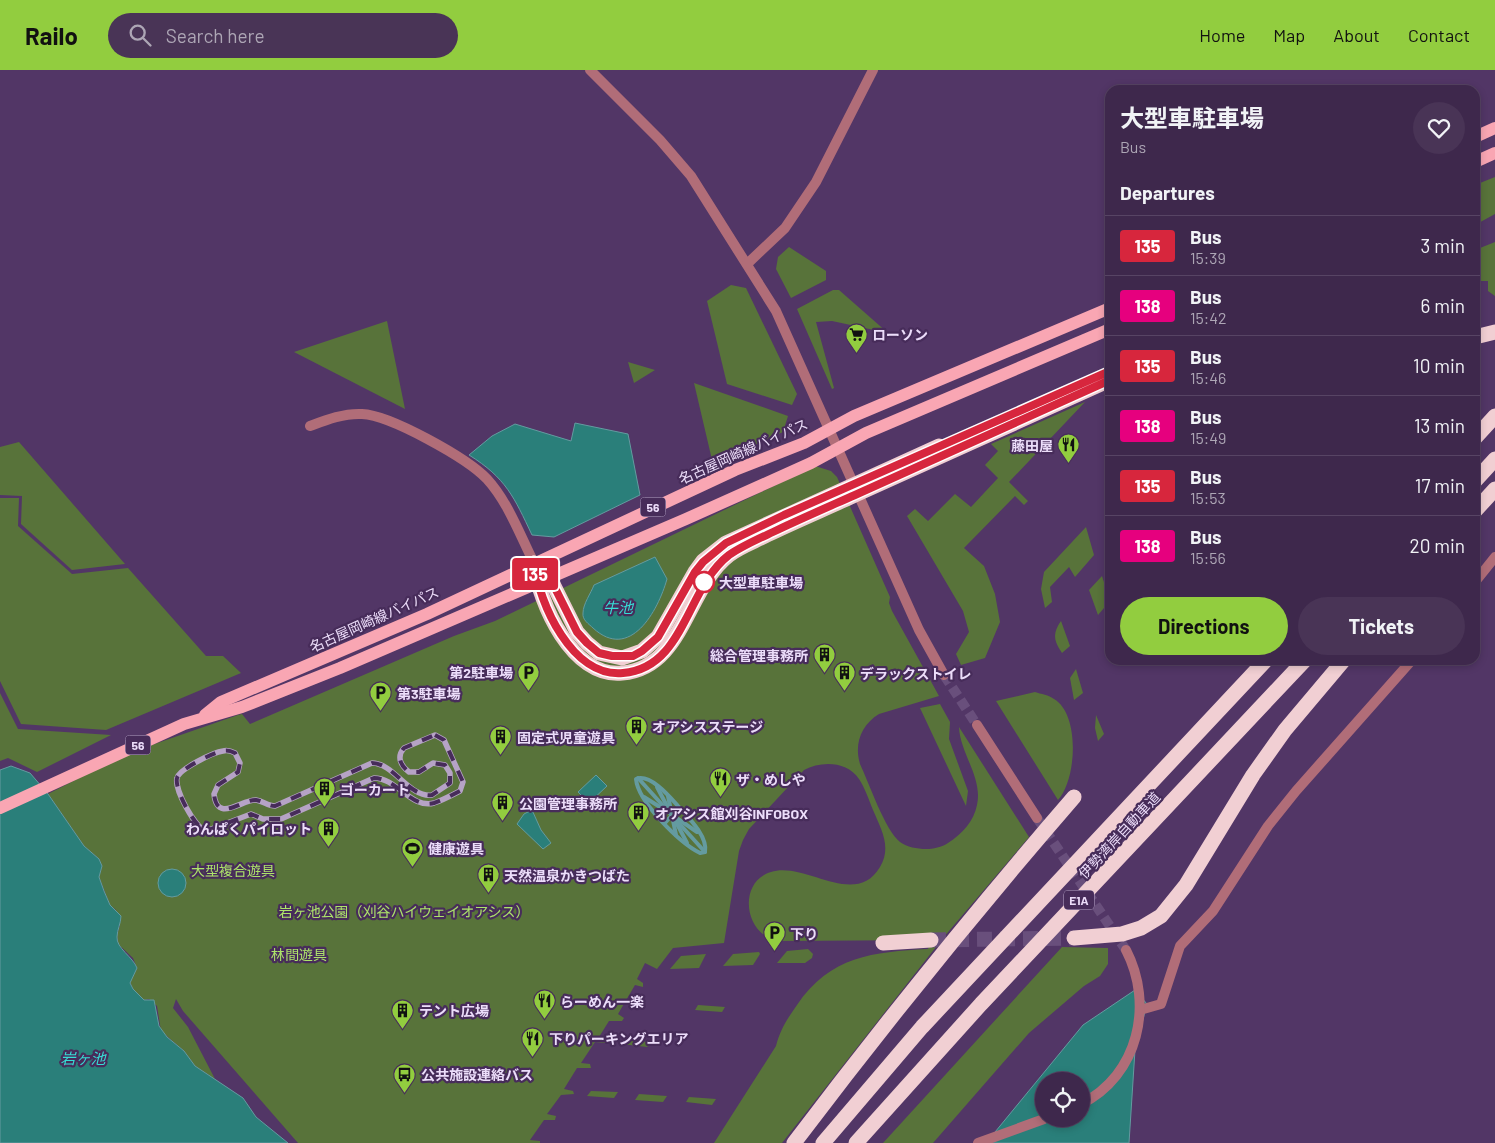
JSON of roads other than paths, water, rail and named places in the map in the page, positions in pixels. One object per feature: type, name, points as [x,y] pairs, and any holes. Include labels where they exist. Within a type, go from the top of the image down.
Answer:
[{"type":"highway","points":[[1480,336],[1495,332]]},
{"type":"highway","points":[[534,563],[543,579],[548,612],[566,642],[584,663],[609,673],[622,674],[636,671],[652,664],[666,650],[679,633],[698,592],[718,564],[786,520],[1105,373]]},
{"type":"highway","points":[[891,473],[1105,382]]},
{"type":"highway","points":[[1480,432],[1495,416]]},
{"type":"highway","points":[[1480,476],[1495,460]]},
{"type":"highway","points":[[1480,506],[1495,489]]},
{"type":"highway","name":"伊勢湾岸自動車道","points":[[823,1143],[922,1026],[1261,665]]},
{"type":"highway","name":"伊勢湾岸自動車道","points":[[856,1143],[981,1004],[1300,665]]},
{"type":"highway","points":[[1074,938],[1122,934],[1141,928],[1161,916],[1186,885],[1253,775],[1340,665]]},
{"type":"highway","points":[[794,1143],[870,1043],[973,914],[1074,797]]},
{"type":"highway","points":[[883,943],[931,940]]},
{"type":"main road","points":[[1480,135],[1495,128]]},
{"type":"main road","points":[[1480,160],[1495,152]]},
{"type":"main road","name":"名古屋岡崎線バイパス","points":[[201,718],[221,702],[426,614],[726,474],[804,442],[829,428],[921,386],[1041,339],[1105,310]]},
{"type":"main road","name":"名古屋岡崎線バイパス","points":[[0,808],[201,718],[242,706],[340,668],[686,519],[838,450],[866,433],[1105,331]]},
{"type":"street","points":[[590,70],[660,140],[691,176],[776,311],[919,630],[944,675]]},
{"type":"street","points":[[747,264],[785,228],[816,182],[873,70]]},
{"type":"street","points":[[310,426],[347,415],[363,414],[383,419],[451,452],[486,479],[506,507],[534,563]]},
{"type":"street","points":[[1480,576],[1495,557]]},
{"type":"street","points":[[1140,1010],[1161,1004],[1180,946],[1213,911],[1268,826],[1296,791],[1408,665]]},
{"type":"street","points":[[977,725],[1037,818]]},
{"type":"street","points":[[1090,1098],[1099,1093],[1122,1067],[1132,1050],[1138,1032],[1140,990],[1134,965],[1126,950]]},
{"type":"street","points":[[978,1143],[1035,1122]]},
{"type":"water","points":[[575,423],[628,434],[640,495],[554,537],[532,535],[508,489],[482,463],[469,455],[492,436],[515,424],[571,441]]},
{"type":"water","name":"牛池","points":[[655,557],[667,579],[657,605],[640,628],[630,636],[619,639],[606,637],[586,622],[583,610],[594,585]]},
{"type":"water","name":"岩ヶ池","points":[[11,766],[30,773],[48,794],[84,846],[99,859],[102,866],[99,877],[104,891],[110,905],[121,916],[117,941],[137,968],[130,983],[144,1000],[154,1000],[159,1026],[167,1037],[184,1051],[195,1066],[243,1098],[256,1117],[288,1143],[0,1143],[0,770]]},
{"type":"water","points":[[596,775],[607,786],[589,803],[578,792]]},
{"type":"water","points":[[532,810],[541,830],[551,843],[543,849],[517,824],[524,814]]},
{"type":"water","points":[[172,869],[182,873],[186,883],[182,893],[172,897],[162,893],[158,883],[162,873]]},
{"type":"water","points":[[1135,990],[1147,1004],[1135,1050],[1129,1143],[986,1143],[1035,1083],[1035,1127],[1090,1127],[1090,1072],[1044,1072],[1083,1025]]},
{"type":"waterway","points":[[638,778],[705,852]]},
{"type":"waterway","points":[[678,806],[665,792],[647,779],[636,779],[644,799],[661,821],[692,848],[700,853],[705,852],[704,840],[701,834],[680,808]]},
{"type":"waterway","points":[[657,787],[668,808]]},
{"type":"waterway","points":[[668,796],[676,835]]},
{"type":"waterway","points":[[644,797],[668,812]]},
{"type":"waterway","points":[[665,823],[679,807]]},
{"type":"waterway","points":[[678,819],[697,832]]},
{"type":"waterway","points":[[676,822],[687,843]]},
{"type":"tunnel","points":[[944,675],[977,725]]},
{"type":"tunnel","points":[[1037,818],[1126,950]]},
{"type":"tunnel","points":[[931,940],[1074,938]]},
{"type":"railway","points":[[435,735],[444,740],[463,782],[460,791],[434,803],[418,802],[390,783],[374,778],[281,819],[263,819],[251,814],[206,831],[196,823],[186,808],[177,783],[179,774],[190,766],[212,754],[228,751],[235,753],[240,763],[238,772],[218,785],[214,794],[216,803],[225,809],[256,800],[275,806],[372,763],[380,764],[387,768],[416,791],[432,795],[450,783],[450,773],[445,765],[433,763],[419,772],[409,772],[400,761],[400,755],[404,748],[435,735]]},
{"type":"place","name":"ローソン","points":[[856,353]]},
{"type":"place","name":"藤田屋","points":[[1069,464]]},
{"type":"place","name":"大型車駐車場","points":[[704,582]]},
{"type":"place","name":"総合管理事務所","points":[[824,674]]},
{"type":"place","name":"第2駐車場","points":[[529,691]]},
{"type":"place","name":"デラックストイレ","points":[[844,692]]},
{"type":"place","name":"第3駐車場","points":[[381,712]]},
{"type":"place","name":"オアシスステージ","points":[[636,745]]},
{"type":"place","name":"固定式児童遊具","points":[[501,756]]},
{"type":"place","name":"ザ・めしや","points":[[720,798]]},
{"type":"place","name":"ゴーカート","points":[[324,808]]},
{"type":"place","name":"公園管理事務所","points":[[503,822]]},
{"type":"place","name":"オアシス館刈谷INFOBOX","points":[[639,832]]},
{"type":"place","name":"わんぱくパイロット","points":[[328,847]]},
{"type":"place","name":"健康遊具","points":[[412,867]]},
{"type":"place","name":"天然温泉かきつばた","points":[[488,894]]},
{"type":"place","name":"下り","points":[[774,952]]},
{"type":"place","name":"らーめん一楽","points":[[544,1020]]},
{"type":"place","name":"テント広場","points":[[403,1029]]},
{"type":"place","name":"下りパーキングエリア","points":[[533,1057]]},
{"type":"place","name":"公共施設連絡バス","points":[[405,1093]]},
{"type":"park label","name":"大型複合遊具","points":[[233,870]]},
{"type":"park label","name":"岩ヶ池公園（刈谷ハイウェイオアシス）","points":[[404,911]]},
{"type":"park label","name":"林間遊具","points":[[299,954]]}]
